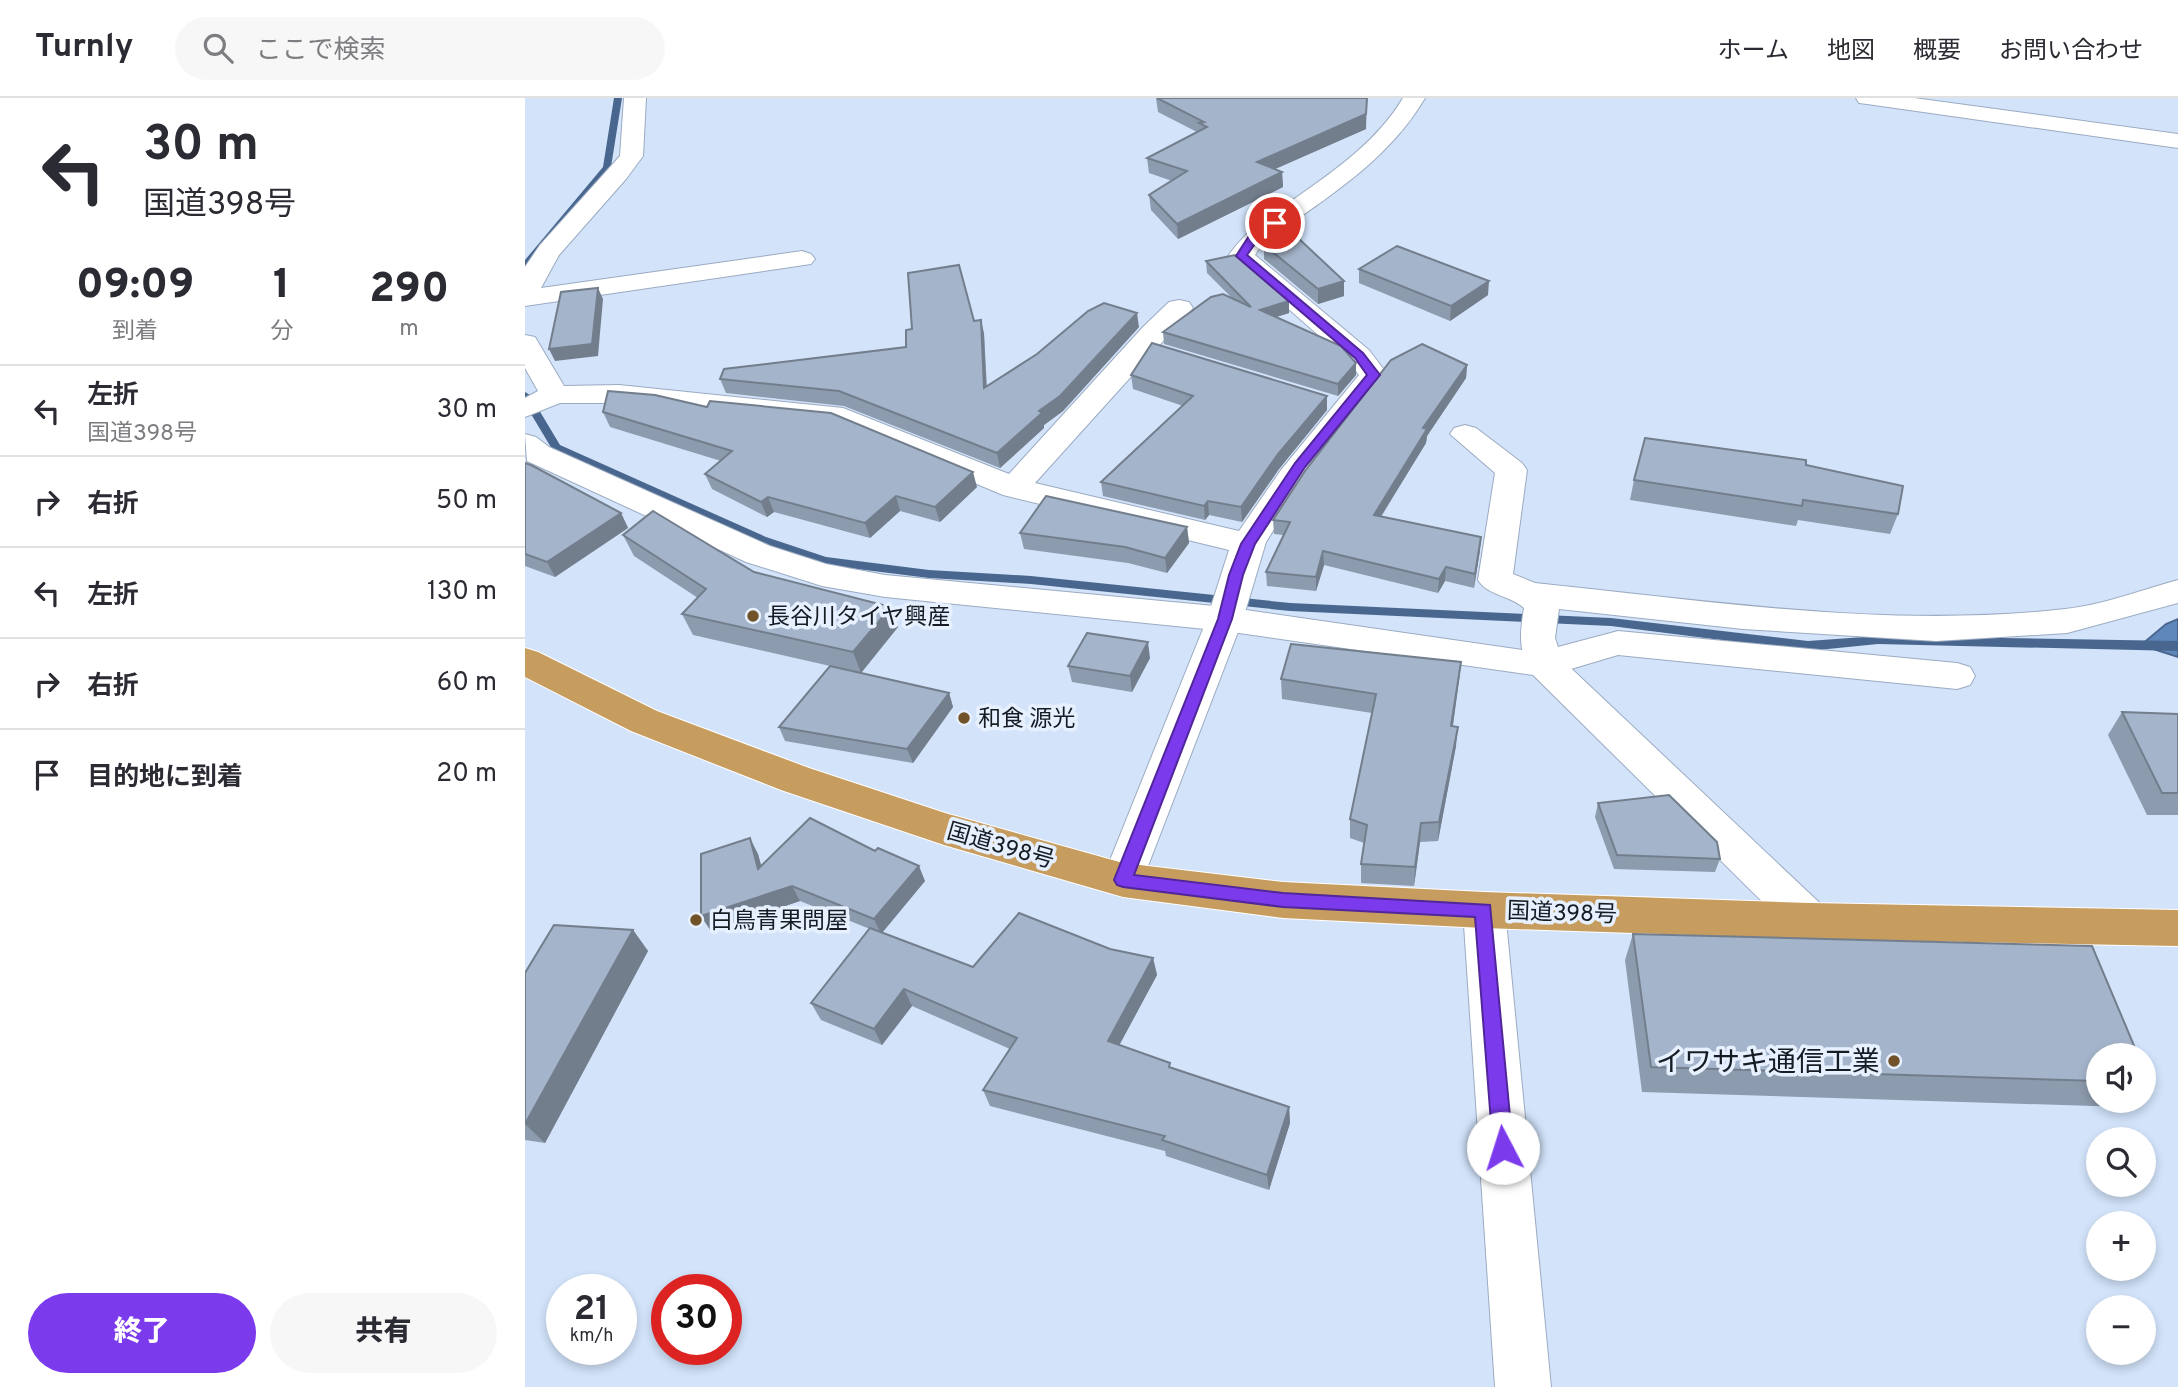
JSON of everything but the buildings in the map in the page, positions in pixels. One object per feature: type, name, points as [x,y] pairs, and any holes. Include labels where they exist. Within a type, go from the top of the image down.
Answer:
[{"type":"highway","name":"国道398号","points":[[525,661],[645,721],[795,779],[944,829],[1123,880],[1283,900],[1484,910],[1810,921],[2178,928]]},
{"type":"street","points":[[635,98],[631,156],[549,250],[535,271],[525,297],[802,259]]},
{"type":"street","points":[[1123,880],[1226,615],[1242,560],[1300,465],[1374,375],[1359,356],[1241,256],[1253,239],[1383,143],[1407,113],[1414,98]]},
{"type":"street","points":[[1867,98],[2178,141]]},
{"type":"street","points":[[1014,488],[1153,333],[1179,308]]},
{"type":"street","points":[[525,343],[542,400],[619,394],[843,417],[1014,488],[1242,560]]},
{"type":"street","points":[[1465,434],[1511,470],[1495,580],[1810,921]]},
{"type":"street","points":[[525,443],[538,454],[758,554],[822,575],[885,586],[1226,615],[1538,625],[1743,617],[1935,629],[2067,621],[2178,591]]},
{"type":"street","points":[[1538,625],[1618,643],[1957,676]]},
{"type":"street","points":[[1484,910],[1523,1387]]},
{"type":"water","points":[[2178,619],[2178,657],[2141,645],[2166,624]]},
{"type":"waterway","points":[[525,266],[607,167],[618,98]]},
{"type":"waterway","points":[[525,395],[556,447],[762,540],[825,561],[929,574],[1031,580],[1290,607],[1611,622],[1808,646],[1878,640],[2178,646]]},
{"type":"place","name":"長谷川タイヤ興産","points":[[753,616]]},
{"type":"place","name":"和食 源光","points":[[964,718]]},
{"type":"place","name":"白鳥青果問屋","points":[[696,920]]},
{"type":"place","name":"イワサキ通信工業","points":[[1894,1061]]},
{"type":"route","points":[[1275,223],[1253,239],[1241,256],[1359,356],[1374,375],[1300,465],[1248,544],[1236,575],[1225,619],[1123,880],[1283,900],[1484,910],[1503,1148]]}]
